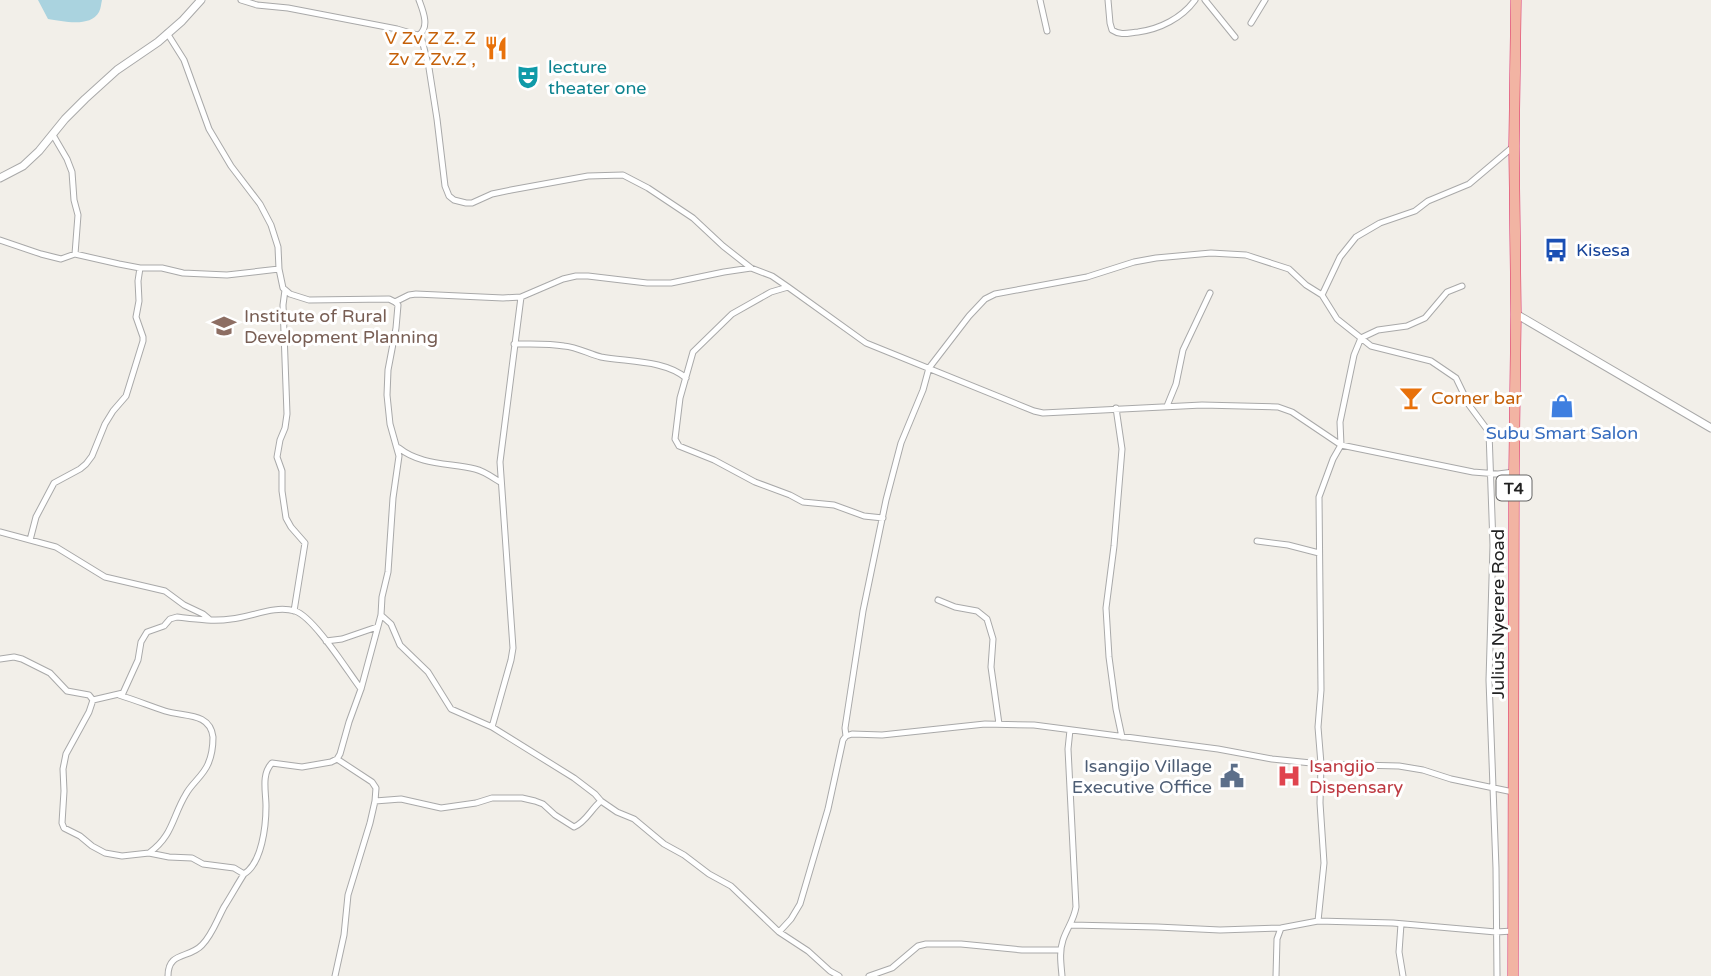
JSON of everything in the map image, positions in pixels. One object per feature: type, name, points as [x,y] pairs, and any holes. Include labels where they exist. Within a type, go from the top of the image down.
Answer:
[{"type":"highway","name":"Julius Nyerere Road","points":[[1513,976],[1516,0]]},
{"type":"street","points":[[0,178],[23,166],[72,112],[117,70],[158,42],[201,0]]},
{"type":"street","points":[[241,0],[419,35],[423,39],[429,68],[445,186],[454,200],[472,203],[510,190],[589,176],[623,175],[693,218],[751,268],[788,286],[866,344],[1034,411],[1202,405],[1278,407],[1292,412],[1341,445],[1473,472],[1514,472]]},
{"type":"street","points":[[419,0],[425,27],[419,35]]},
{"type":"street","points":[[1040,0],[1047,31]]},
{"type":"street","points":[[1108,0],[1112,30],[1122,34],[1149,31],[1160,26],[1187,10],[1195,0]]},
{"type":"street","points":[[1205,0],[1235,37]]},
{"type":"street","points":[[1251,23],[1265,0]]},
{"type":"street","points":[[167,33],[184,60],[209,129],[231,166],[260,204],[271,225],[278,247],[281,284],[285,290],[309,300],[388,299],[395,302],[399,309],[391,350],[387,395],[390,424],[400,456],[380,615],[341,754],[331,762],[302,767],[269,764],[264,787],[266,806],[262,839],[256,860],[244,874],[203,944],[194,952],[178,956],[171,963],[168,976]]},
{"type":"street","points":[[53,135],[72,172],[78,215],[75,254]]},
{"type":"street","points":[[1322,295],[1340,257],[1356,237],[1380,223],[1415,211],[1428,201],[1469,184],[1514,146]]},
{"type":"street","points":[[0,240],[61,259],[75,254],[140,268],[162,268],[183,273],[227,275],[279,269]]},
{"type":"street","points":[[779,932],[800,904],[816,856],[841,746],[846,736],[863,611],[883,518],[901,443],[929,368],[968,316],[985,299],[995,294],[1087,277],[1156,258],[1211,253],[1246,255],[1289,269],[1322,295],[1337,319],[1371,346],[1431,361],[1456,378],[1469,405],[1489,432],[1493,545],[1489,680],[1497,976]]},
{"type":"street","points":[[30,540],[36,517],[54,482],[86,464],[105,424],[128,392],[143,341],[136,317],[140,268]]},
{"type":"street","points":[[395,302],[416,294],[521,297],[576,276],[671,283],[751,268]]},
{"type":"street","points":[[788,286],[771,292],[732,314],[693,352],[680,398],[676,439],[679,446],[803,502],[834,505],[864,516],[883,518]]},
{"type":"street","points":[[1318,921],[1324,863],[1318,727],[1321,690],[1319,497],[1341,445],[1340,422],[1354,355],[1361,338],[1378,330],[1407,326],[1425,318],[1447,292],[1462,286]]},
{"type":"street","points":[[285,290],[282,304],[287,414],[277,452],[282,471],[286,518],[305,543],[294,611]]},
{"type":"street","points":[[1167,406],[1176,384],[1183,350],[1210,293]]},
{"type":"street","points":[[492,727],[513,648],[500,462],[521,297]]},
{"type":"street","points":[[1516,314],[1710,425]]},
{"type":"street","points":[[514,344],[563,345],[600,356],[670,368],[686,378]]},
{"type":"street","points":[[1116,408],[1122,449],[1106,608],[1109,656],[1122,737]]},
{"type":"street","points":[[397,447],[412,457],[475,469],[500,482]]},
{"type":"street","points":[[0,532],[56,547],[104,577],[165,591],[209,619]]},
{"type":"street","points":[[1257,541],[1289,545],[1318,553]]},
{"type":"street","points":[[938,600],[955,607],[977,611],[987,619],[993,639],[992,667],[999,724]]},
{"type":"street","points":[[93,700],[123,693],[129,684],[141,642],[147,632],[163,626],[170,619],[177,617],[228,620],[279,610],[301,614],[326,641],[361,689]]},
{"type":"street","points":[[380,615],[391,624],[400,645],[428,672],[451,709],[492,727],[574,778],[617,812],[634,819],[664,844],[731,886],[779,932],[839,976]]},
{"type":"street","points":[[326,641],[342,639],[377,627]]},
{"type":"street","points":[[0,659],[22,659],[50,673],[67,691],[89,695],[93,700]]},
{"type":"street","points":[[118,695],[166,711],[196,717],[206,722],[212,730],[213,749],[208,766],[186,794],[160,845],[149,853]]},
{"type":"street","points":[[93,700],[66,754],[62,769],[64,828],[105,853],[122,856],[149,853],[192,858],[203,864],[234,868],[244,874]]},
{"type":"street","points":[[846,736],[892,735],[999,724],[1034,725],[1218,749],[1272,759],[1321,764],[1399,766],[1513,792]]},
{"type":"street","points":[[1062,976],[1060,950],[1075,916],[1076,907],[1068,749],[1070,730]]},
{"type":"street","points":[[335,976],[344,935],[348,895],[375,801],[376,788],[372,782],[337,759]]},
{"type":"street","points":[[375,801],[401,799],[441,808],[476,803],[492,797],[522,798],[543,804],[574,827],[582,823],[601,801]]},
{"type":"street","points":[[1070,925],[1220,930],[1282,928],[1328,920],[1513,931]]},
{"type":"street","points":[[1401,924],[1399,952],[1403,976]]},
{"type":"street","points":[[1272,928],[1277,934],[1276,976]]},
{"type":"street","points":[[1277,939],[1282,928]]},
{"type":"street","points":[[869,976],[892,968],[918,946],[926,944],[1060,950]]},
{"type":"water","points":[[38,0],[102,0],[95,17],[76,22],[48,19]]},
{"type":"place","name":"V Zv Z Z. Z Zv Z Zv.Z ,","points":[[496,48]]},
{"type":"place","name":"lecture theater one","points":[[528,77]]},
{"type":"place","name":"Kisesa","points":[[1556,250]]},
{"type":"place","name":"Institute of Rural Development Planning","points":[[224,326]]},
{"type":"place","name":"Corner bar","points":[[1411,398]]},
{"type":"place","name":"Subu Smart Salon","points":[[1562,406]]},
{"type":"place","name":"Isangijo Village Executive Office","points":[[1232,776]]},
{"type":"place","name":"Isangijo Dispensary","points":[[1289,776]]}]
